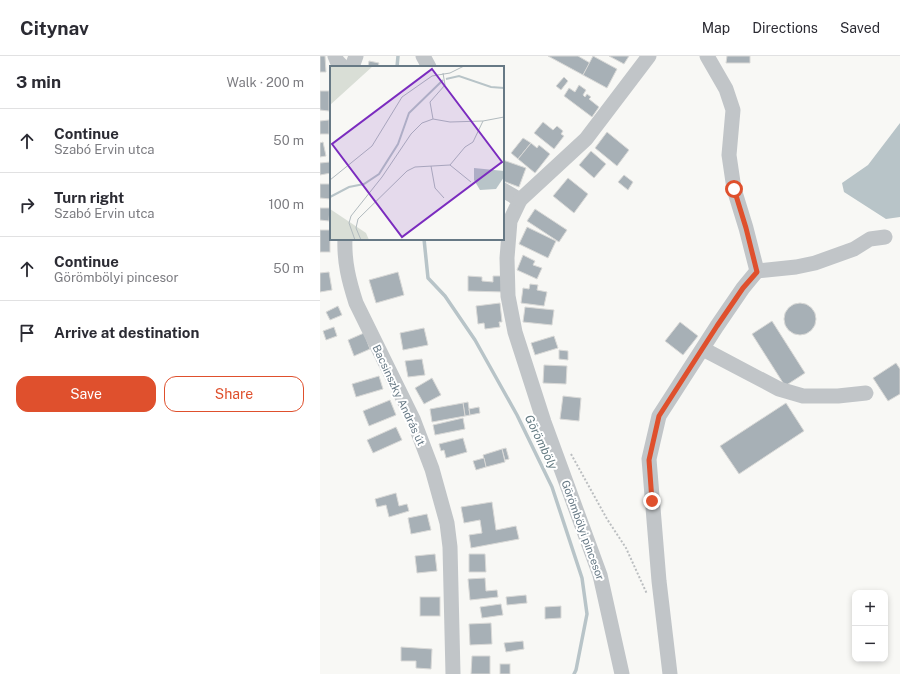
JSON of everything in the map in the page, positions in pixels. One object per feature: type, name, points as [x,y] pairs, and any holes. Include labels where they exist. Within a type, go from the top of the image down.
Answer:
[{"type":"street","points":[[335,56],[342,66]]},
{"type":"street","points":[[352,66],[356,56]]},
{"type":"street","points":[[423,56],[428,66]]},
{"type":"street","points":[[504,191],[520,200],[586,139],[649,56]]},
{"type":"street","points":[[707,56],[726,89],[733,110],[729,155],[730,162],[734,189],[757,272]]},
{"type":"street","name":"Görömbölyi pincesor","points":[[520,200],[510,221],[507,258],[508,296],[515,332],[544,422],[600,575],[622,674]]},
{"type":"street","points":[[670,674],[659,581],[649,460],[659,416],[743,288],[757,272],[815,263],[854,249],[870,239],[885,237]]},
{"type":"street","name":"Bacsinszky András út","points":[[344,240],[344,258],[349,282],[356,303],[413,419],[432,469],[447,523],[450,546],[453,674]]},
{"type":"street","points":[[703,349],[779,389],[803,396],[838,396],[866,393]]},
{"type":"path","points":[[570,453],[607,519],[626,548]]},
{"type":"shaded area","points":[[900,123],[900,217],[886,219],[844,192],[842,183],[868,165]]},
{"type":"building","points":[[320,56],[325,56],[326,72],[320,72]]},
{"type":"building","points":[[548,56],[578,56],[590,63],[583,75]]},
{"type":"building","points":[[593,56],[617,69],[607,88],[583,75]]},
{"type":"building","points":[[609,56],[629,56],[624,64]]},
{"type":"building","points":[[727,56],[750,56],[750,63],[726,63]]},
{"type":"building","points":[[369,61],[379,63],[378,66],[368,66]]},
{"type":"building","points":[[564,77],[568,81],[561,90],[556,86]]},
{"type":"building","points":[[579,85],[586,90],[583,95],[585,97],[587,94],[591,97],[589,99],[599,107],[592,117],[564,96],[569,88],[575,92]]},
{"type":"building","points":[[320,91],[329,91],[329,111],[320,110]]},
{"type":"building","points":[[329,120],[329,134],[320,134],[320,121]]},
{"type":"building","points":[[543,122],[553,130],[557,126],[563,131],[561,134],[564,136],[554,149],[534,133]]},
{"type":"building","points":[[607,132],[629,150],[617,166],[595,148]]},
{"type":"building","points":[[523,138],[531,143],[518,159],[511,153]]},
{"type":"building","points":[[323,142],[326,156],[320,157],[320,143]]},
{"type":"building","points":[[531,143],[537,148],[539,145],[550,154],[535,173],[518,159]]},
{"type":"building","points":[[591,151],[606,164],[594,178],[579,165]]},
{"type":"building","points":[[504,160],[526,168],[519,187],[504,181]]},
{"type":"building","points":[[330,162],[330,173],[320,175],[320,163]]},
{"type":"building","points":[[624,175],[633,182],[628,190],[618,182]]},
{"type":"building","points":[[568,178],[588,194],[574,213],[553,196]]},
{"type":"building","points":[[320,184],[330,184],[330,199],[320,198]]},
{"type":"building","points":[[320,208],[330,208],[329,221],[320,220]]},
{"type":"building","points":[[535,209],[567,230],[559,242],[527,221]]},
{"type":"building","points":[[527,227],[556,241],[548,258],[519,244]]},
{"type":"building","points":[[320,230],[330,230],[330,252],[320,252]]},
{"type":"building","points":[[523,255],[535,261],[533,265],[542,268],[537,279],[517,270]]},
{"type":"building","points":[[329,272],[332,290],[320,292],[320,273]]},
{"type":"building","points":[[398,272],[404,295],[376,303],[369,280]]},
{"type":"building","points":[[468,276],[482,277],[482,281],[493,282],[493,276],[504,276],[504,292],[468,291]]},
{"type":"building","points":[[530,284],[538,285],[537,290],[547,292],[544,306],[521,303],[523,288],[529,289]]},
{"type":"building","points":[[500,303],[502,322],[499,322],[500,327],[485,329],[484,323],[478,324],[476,306]]},
{"type":"building","points":[[797,303],[803,303],[813,310],[816,319],[815,325],[809,332],[803,335],[797,335],[787,328],[784,322],[784,316],[791,306]]},
{"type":"building","points":[[338,306],[342,315],[330,320],[326,312]]},
{"type":"building","points":[[525,307],[554,310],[552,325],[523,322]]},
{"type":"building","points":[[772,321],[805,373],[785,386],[752,334]]},
{"type":"building","points":[[680,322],[698,336],[683,355],[665,341]]},
{"type":"building","points":[[334,327],[337,336],[326,340],[323,331]]},
{"type":"building","points":[[424,328],[428,345],[403,350],[400,333]]},
{"type":"building","points":[[364,333],[370,349],[354,356],[348,340]]},
{"type":"building","points":[[554,336],[558,348],[535,355],[531,343]]},
{"type":"building","points":[[559,350],[568,351],[568,360],[559,359]]},
{"type":"building","points":[[422,359],[425,375],[408,377],[405,361]]},
{"type":"building","points":[[896,363],[900,369],[900,394],[888,401],[873,378]]},
{"type":"building","points":[[544,365],[567,366],[566,384],[543,383]]},
{"type":"building","points":[[379,376],[383,389],[356,397],[352,384]]},
{"type":"building","points":[[432,378],[441,395],[424,404],[415,388]]},
{"type":"building","points":[[563,396],[581,398],[579,421],[560,419]]},
{"type":"building","points":[[390,400],[396,415],[369,426],[363,411]]},
{"type":"building","points":[[468,402],[470,415],[465,416],[463,403]]},
{"type":"building","points":[[463,403],[465,416],[432,422],[430,409]]},
{"type":"building","points":[[786,403],[804,431],[739,474],[720,446]]},
{"type":"building","points":[[479,407],[480,413],[470,415],[469,409]]},
{"type":"building","points":[[463,418],[465,429],[435,435],[433,425]]},
{"type":"building","points":[[396,427],[402,440],[373,453],[367,440]]},
{"type":"building","points":[[463,438],[467,452],[446,458],[444,450],[441,451],[439,444]]},
{"type":"building","points":[[506,448],[509,459],[505,460],[502,449]]},
{"type":"building","points":[[502,449],[505,462],[486,467],[483,455]]},
{"type":"building","points":[[484,458],[486,467],[476,470],[473,461]]},
{"type":"building","points":[[396,493],[399,506],[407,504],[409,511],[389,517],[386,505],[377,507],[375,499]]},
{"type":"building","points":[[492,502],[496,530],[516,526],[519,539],[471,548],[469,535],[482,533],[480,520],[464,523],[461,507]]},
{"type":"building","points":[[427,514],[431,530],[411,534],[408,518]]},
{"type":"building","points":[[435,554],[437,571],[417,573],[415,556]]},
{"type":"building","points":[[469,554],[485,554],[486,572],[469,572]]},
{"type":"building","points":[[485,578],[486,591],[497,590],[498,597],[470,600],[468,579]]},
{"type":"building","points":[[526,595],[527,603],[507,605],[506,597]]},
{"type":"building","points":[[420,597],[440,597],[440,616],[420,616]]},
{"type":"building","points":[[501,604],[503,615],[482,618],[480,607]]},
{"type":"building","points":[[561,606],[561,618],[545,619],[545,607]]},
{"type":"building","points":[[491,623],[492,644],[470,645],[469,624]]},
{"type":"building","points":[[523,641],[524,649],[506,652],[504,643]]},
{"type":"building","points":[[401,647],[432,649],[431,669],[416,668],[416,661],[401,661]]},
{"type":"building","points":[[472,656],[490,656],[490,674],[471,674]]},
{"type":"building","points":[[500,664],[510,664],[510,674],[500,674]]},
{"type":"waterway","name":"Görömböly","points":[[397,66],[398,56]]},
{"type":"waterway","name":"Görömböly","points":[[424,240],[428,278],[445,296],[475,340],[517,415],[552,487],[582,578],[587,614],[574,674]]},
{"type":"route","points":[[652,501],[649,460],[659,416],[717,326],[743,288],[757,272],[734,189]]}]
